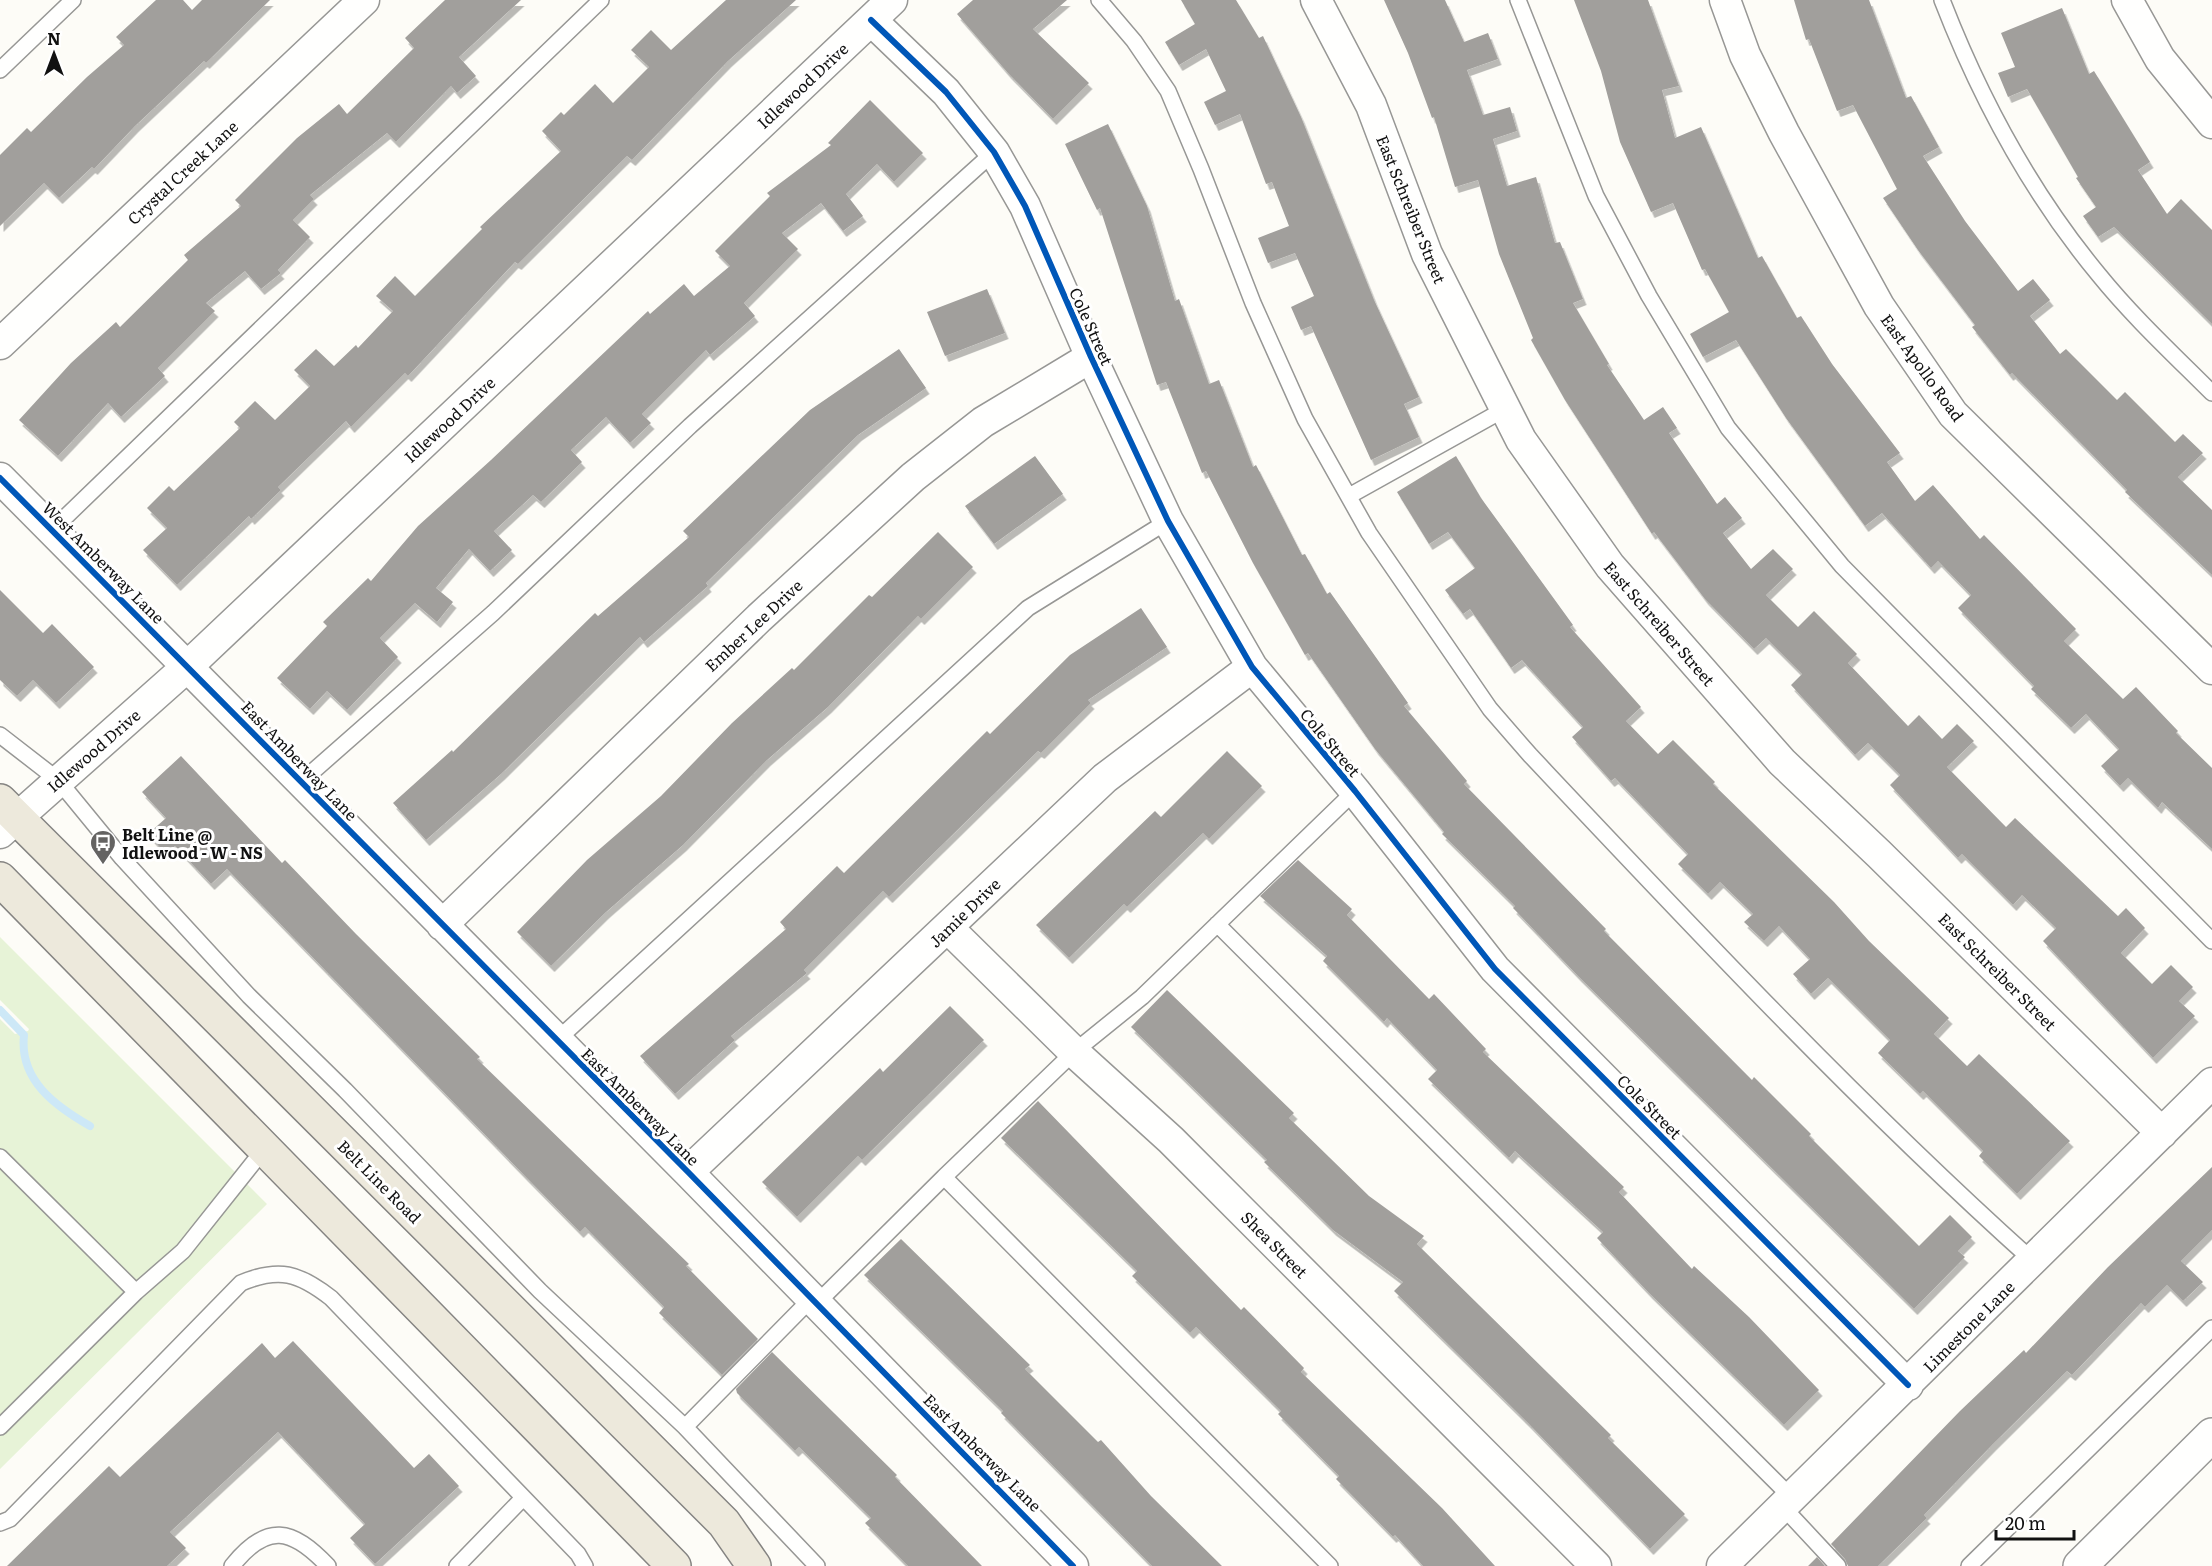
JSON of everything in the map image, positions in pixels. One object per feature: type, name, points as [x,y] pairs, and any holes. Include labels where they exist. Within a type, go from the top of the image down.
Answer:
[{"type":"main road","name":"Belt Line Road","points":[[5,817],[723,1523],[754,1566]]},
{"type":"main road","points":[[0,879],[674,1566]]},
{"type":"street","name":"Crystal Creek Lane","points":[[0,344],[364,0]]},
{"type":"street","name":"East Schreiber Street","points":[[1316,0],[1371,105],[1427,254],[1505,410],[1521,440],[1610,566],[1782,762],[1888,862],[2162,1133]]},
{"type":"street","name":"East Apollo Road","points":[[1725,0],[1744,55],[1795,154],[1879,306],[1953,414],[2212,669]]},
{"type":"street","points":[[2127,0],[2160,59],[2212,123]]},
{"type":"street","name":"Cole Street","points":[[882,10],[994,152],[1025,206],[1091,357],[1168,521],[1252,667],[1355,791],[1495,969],[1908,1385]]},
{"type":"street","name":"Idlewood Drive","points":[[5,817],[58,780],[188,666],[882,10]]},
{"type":"street","name":"Ember Lee Drive","points":[[442,925],[759,618],[913,477],[983,422],[1091,357]]},
{"type":"street","name":"West Amberway Lane","points":[[0,478],[188,666]]},
{"type":"street","name":"East Amberway Lane","points":[[188,666],[814,1300],[1073,1566]]},
{"type":"street","name":"Jamie Drive","points":[[688,1172],[1105,778],[1252,667]]},
{"type":"street","name":"Shea Street","points":[[948,928],[1074,1052],[1171,1140],[1596,1566]]},
{"type":"street","name":"Limestone Lane","points":[[1722,1566],[2212,1083]]},
{"type":"street","points":[[2080,1566],[2212,1435]]},
{"type":"lane","points":[[0,69],[73,0]]},
{"type":"lane","points":[[52,530],[601,0]]},
{"type":"lane","points":[[1099,0],[1134,41],[1168,91],[1253,303],[1300,408],[1369,533],[1490,709],[1530,755],[1802,1039],[1961,1197],[2033,1261]]},
{"type":"lane","points":[[1518,0],[1596,196],[1649,296],[1728,428],[1842,566],[2212,941]]},
{"type":"lane","points":[[1942,0],[1963,54],[1997,122],[2053,214],[2099,276],[2212,393]]},
{"type":"lane","points":[[302,782],[493,613],[690,426],[994,152]]},
{"type":"lane","points":[[1349,496],[1505,410]]},
{"type":"lane","points":[[557,1040],[1028,608],[1168,521]]},
{"type":"lane","points":[[0,735],[58,780],[122,858],[249,996],[345,1090],[540,1291],[685,1427],[818,1566]]},
{"type":"lane","points":[[685,1427],[814,1300],[1074,1052],[1142,997],[1355,791]]},
{"type":"lane","points":[[1217,924],[1787,1503],[1838,1566]]},
{"type":"lane","points":[[0,1427],[136,1292],[183,1251],[265,1148]]},
{"type":"lane","points":[[0,1156],[136,1292]]},
{"type":"lane","points":[[945,1177],[1330,1566]]},
{"type":"lane","points":[[0,1523],[10,1519],[241,1283],[262,1274],[284,1273],[310,1282],[331,1298],[522,1499],[578,1554],[585,1566]]},
{"type":"lane","points":[[1969,1566],[2212,1328]]},
{"type":"lane","points":[[457,1566],[522,1499]]},
{"type":"lane","points":[[232,1566],[261,1538],[274,1536],[289,1537],[307,1544],[328,1566]]},
{"type":"green space","points":[[0,937],[267,1204],[0,1469],[0,1019],[15,1034],[29,1029],[0,1000]]},
{"type":"building","points":[[156,0],[183,0],[192,10],[202,0],[270,0],[206,63],[204,61],[135,126],[94,169],[92,167],[59,198],[44,183],[0,226],[0,155],[27,128],[31,132],[87,77],[124,45],[116,37]]},
{"type":"building","points":[[445,0],[521,0],[459,57],[476,76],[457,93],[451,86],[396,142],[387,133],[310,195],[314,199],[293,220],[310,237],[278,270],[281,273],[261,289],[245,271],[206,303],[215,311],[158,368],[165,376],[121,417],[108,403],[58,456],[19,420],[71,363],[116,322],[120,327],[188,260],[184,255],[241,206],[235,200],[297,138],[339,104],[347,114],[414,48],[405,38]]},
{"type":"building","points":[[726,0],[796,0],[728,61],[632,160],[627,156],[518,264],[515,262],[408,376],[405,373],[351,427],[346,421],[278,487],[281,490],[251,519],[249,516],[177,585],[143,550],[167,528],[147,508],[169,486],[174,491],[240,428],[234,422],[255,401],[275,420],[310,386],[294,370],[316,349],[334,366],[356,345],[358,348],[393,311],[376,296],[395,276],[415,296],[482,229],[480,227],[561,151],[542,131],[561,112],[564,115],[595,84],[613,103],[649,67],[631,50],[651,30],[671,50]]},
{"type":"building","points":[[973,0],[1067,0],[1033,29],[1089,83],[1053,119],[1008,73],[957,14]]},
{"type":"building","points":[[1181,0],[1236,0],[1259,38],[1263,36],[1301,117],[1374,300],[1419,397],[1404,404],[1419,437],[1371,460],[1311,326],[1301,330],[1291,307],[1314,296],[1295,253],[1268,263],[1258,238],[1289,226],[1272,182],[1266,184],[1240,114],[1215,125],[1204,102],[1226,91],[1206,49],[1179,65],[1165,42],[1195,24]]},
{"type":"building","points":[[1384,0],[1445,0],[1464,42],[1488,33],[1498,59],[1467,70],[1483,115],[1510,107],[1517,131],[1493,139],[1507,186],[1536,177],[1555,243],[1560,242],[1583,299],[1573,303],[1609,364],[1607,365],[1644,420],[1663,407],[1677,428],[1669,433],[1717,504],[1725,497],[1742,518],[1723,533],[1751,569],[1773,549],[1793,569],[1766,595],[1798,627],[1814,611],[1857,654],[1848,663],[1908,726],[1919,715],[1942,739],[1957,724],[1974,741],[1947,767],[2006,827],[2015,818],[2118,916],[2126,908],[2145,928],[2121,953],[2152,984],[2171,965],[2193,987],[2179,1001],[2195,1016],[2153,1058],[2043,941],[2056,928],[2022,895],[2013,905],[1962,854],[1958,858],[1890,785],[1900,775],[1868,743],[1855,755],[1791,685],[1802,674],[1766,638],[1754,649],[1705,599],[1654,532],[1652,534],[1565,400],[1531,340],[1533,338],[1499,254],[1478,180],[1455,187],[1434,117],[1432,118],[1408,53]]},
{"type":"building","points":[[1574,0],[1648,0],[1679,86],[1662,90],[1675,138],[1701,127],[1758,258],[1762,256],[1797,318],[1801,316],[1832,364],[1900,453],[1887,462],[1915,501],[1933,485],[1980,539],[1984,535],[2076,629],[2064,641],[2123,699],[2136,687],[2178,731],[2176,733],[2212,768],[2212,849],[2162,802],[2158,808],[2128,778],[2120,786],[2101,766],[2119,749],[2086,714],[2071,728],[2031,689],[2034,686],[1958,608],[1971,595],[1938,561],[1931,568],[1882,513],[1865,526],[1786,418],[1736,340],[1703,357],[1690,334],[1729,312],[1705,269],[1702,270],[1673,203],[1651,212],[1620,142],[1601,71]]},
{"type":"building","points":[[1794,0],[1869,0],[1906,98],[1911,96],[1939,147],[1923,156],[1965,221],[2018,291],[2033,279],[2050,300],[2030,316],[2060,354],[2066,349],[2117,400],[2125,392],[2175,442],[2183,434],[2203,453],[2178,477],[2212,510],[2212,575],[2125,492],[2127,490],[2012,373],[2010,375],[1972,327],[1975,325],[1918,250],[1883,198],[1897,189],[1853,105],[1837,111],[1809,39],[1806,40]]},
{"type":"building","points":[[2062,8],[2089,74],[2094,71],[2150,162],[2138,170],[2167,214],[2181,199],[2212,230],[2212,324],[2114,227],[2098,237],[2083,216],[2096,207],[2076,178],[2078,177],[2027,89],[2008,97],[1998,73],[2015,67],[2001,33]]},
{"type":"building","points":[[870,100],[923,153],[894,182],[877,164],[846,194],[863,216],[843,231],[821,203],[782,233],[798,249],[744,303],[755,316],[710,355],[706,350],[642,414],[651,423],[630,443],[606,417],[571,450],[582,462],[541,502],[533,495],[494,531],[512,550],[490,571],[469,549],[436,588],[453,602],[437,622],[415,603],[380,638],[398,657],[347,710],[327,691],[310,709],[277,678],[327,626],[323,622],[368,578],[371,581],[418,526],[648,311],[650,314],[684,284],[694,296],[730,266],[715,251],[770,196],[767,193],[831,145],[828,143]]},
{"type":"building","points":[[1108,124],[1147,206],[1175,301],[1179,299],[1209,384],[1219,380],[1253,467],[1256,465],[1302,555],[1305,554],[1327,594],[1330,592],[1408,703],[1404,706],[1467,781],[1464,784],[1606,929],[1604,931],[1752,1080],[1754,1077],[1811,1134],[1809,1136],[1919,1246],[1950,1215],[1972,1237],[1958,1251],[1965,1257],[1914,1309],[1578,976],[1513,908],[1515,906],[1442,834],[1444,832],[1375,749],[1308,653],[1305,655],[1253,563],[1206,471],[1202,473],[1166,382],[1157,385],[1100,208],[1097,210],[1065,144]]},
{"type":"building","points":[[987,289],[1005,333],[945,356],[927,312]]},
{"type":"building","points":[[899,349],[926,388],[858,435],[706,583],[708,586],[644,642],[640,637],[501,774],[426,840],[393,803],[452,750],[453,752],[595,613],[598,616],[689,537],[683,531],[810,410]]},
{"type":"building","points":[[1035,456],[1063,494],[994,544],[965,506]]},
{"type":"building","points":[[1456,456],[1481,498],[1573,625],[1570,627],[1641,707],[1626,721],[1658,754],[1673,740],[1715,782],[1713,784],[1949,1018],[1934,1034],[1967,1066],[1979,1054],[2070,1141],[2017,1194],[1979,1156],[1983,1151],[1923,1091],[1920,1094],[1878,1053],[1890,1040],[1828,978],[1811,994],[1793,974],[1810,959],[1779,926],[1764,941],[1744,922],[1753,914],[1720,882],[1708,894],[1678,864],[1688,854],[1615,778],[1611,781],[1572,737],[1583,727],[1522,660],[1511,668],[1470,609],[1463,614],[1445,590],[1475,568],[1448,532],[1429,544],[1397,492]]},
{"type":"building","points":[[938,532],[973,567],[921,619],[918,616],[828,707],[767,760],[683,845],[606,912],[551,966],[517,932],[587,860],[661,796],[732,723],[792,668],[794,670],[869,595],[872,597]]},
{"type":"building","points":[[0,590],[43,633],[52,624],[94,667],[56,703],[33,680],[17,696],[0,680]]},
{"type":"building","points":[[1141,608],[1167,647],[1088,700],[1091,703],[1041,753],[1038,751],[889,897],[883,891],[804,970],[807,973],[731,1036],[735,1040],[675,1094],[640,1056],[786,929],[780,922],[837,866],[844,873],[987,731],[990,734],[1070,655]]},
{"type":"building","points":[[1227,751],[1262,786],[1209,839],[1203,833],[1127,907],[1124,904],[1069,958],[1036,925],[1155,811],[1161,817]]},
{"type":"building","points":[[181,756],[282,863],[285,860],[480,1057],[477,1059],[689,1264],[686,1266],[758,1339],[722,1375],[659,1313],[664,1307],[585,1227],[580,1232],[227,869],[211,884],[175,846],[166,854],[148,834],[166,818],[142,792]]},
{"type":"building","points":[[1298,860],[1352,909],[1347,915],[1429,999],[1434,994],[1486,1049],[1483,1052],[1624,1187],[1619,1192],[1692,1269],[1694,1266],[1749,1317],[1819,1390],[1784,1425],[1649,1293],[1597,1238],[1603,1232],[1515,1151],[1509,1158],[1428,1079],[1437,1070],[1387,1018],[1384,1022],[1323,961],[1327,956],[1260,896]]},
{"type":"building","points":[[1167,990],[1294,1113],[1289,1118],[1369,1196],[1424,1236],[1417,1244],[1611,1435],[1608,1438],[1685,1514],[1650,1549],[1528,1423],[1394,1291],[1403,1282],[1333,1230],[1264,1162],[1267,1160],[1131,1027]]},
{"type":"building","points":[[950,1006],[984,1040],[862,1160],[858,1156],[797,1217],[762,1182],[880,1068],[883,1072]]},
{"type":"building","points":[[1038,1101],[1241,1310],[1244,1307],[1304,1368],[1301,1372],[1442,1508],[1495,1566],[1423,1566],[1395,1535],[1393,1537],[1336,1479],[1339,1476],[1278,1414],[1281,1411],[1196,1327],[1190,1333],[1132,1276],[1137,1271],[1001,1138]]},
{"type":"building","points":[[2212,1167],[2212,1230],[2181,1261],[2203,1282],[2183,1301],[2167,1285],[2145,1307],[2141,1303],[2072,1375],[2067,1371],[1993,1444],[1924,1515],[1927,1518],[1878,1566],[1848,1566],[1845,1559],[1831,1544],[1960,1411],[2024,1350],[2026,1353],[2108,1267]]},
{"type":"building","points":[[901,1239],[1030,1365],[1025,1369],[1098,1442],[1101,1440],[1151,1496],[1222,1566],[1152,1566],[1001,1413],[1003,1411],[864,1275]]},
{"type":"building","points":[[293,1341],[414,1468],[429,1454],[459,1486],[375,1564],[350,1538],[365,1524],[278,1432],[170,1532],[186,1548],[167,1566],[7,1566],[109,1466],[120,1477],[262,1343],[275,1358]]},
{"type":"building","points":[[772,1352],[897,1475],[895,1477],[982,1566],[908,1566],[865,1523],[871,1518],[799,1447],[795,1451],[737,1393],[736,1389]]},
{"type":"building","points":[[1817,1557],[1825,1566],[1808,1566]]},
{"type":"waterway","points":[[0,1010],[24,1035],[27,1065],[42,1090],[64,1110],[90,1126]]},
{"type":"cycle path","points":[[871,20],[946,92],[994,152],[1025,206],[1091,357],[1168,521],[1252,667],[1355,791],[1495,969],[1908,1385]]},
{"type":"cycle path","points":[[0,478],[688,1172],[1073,1566]]},
{"type":"place","name":"Belt Line @ Idlewood - W - NS","points":[[103,866]]}]
